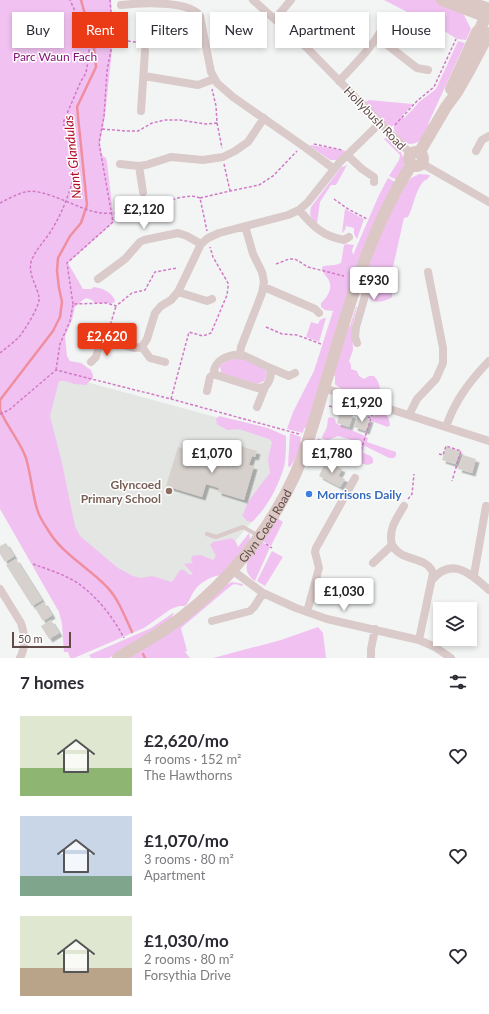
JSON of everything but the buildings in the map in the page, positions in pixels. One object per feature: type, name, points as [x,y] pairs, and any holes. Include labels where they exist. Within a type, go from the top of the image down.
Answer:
[{"type":"street","name":"Hollybush Road","points":[[253,0],[275,19]]},
{"type":"street","points":[[281,12],[291,0]]},
{"type":"street","points":[[442,0],[472,12],[488,13]]},
{"type":"street","points":[[464,0],[488,13]]},
{"type":"street","points":[[121,5],[153,2],[189,6],[197,12],[200,16],[212,80],[233,97],[334,169]]},
{"type":"street","points":[[472,12],[483,33]]},
{"type":"street","name":"Glyn Coed Road","points":[[118,658],[182,617],[220,583],[259,536],[277,508],[294,476],[307,445],[358,277],[375,233],[386,209],[446,106],[452,88],[483,33],[480,29],[488,13]]},
{"type":"street","name":"Hollybush Road","points":[[340,81],[377,37]]},
{"type":"street","name":"Hollybush Road","points":[[305,48],[340,81],[388,132],[416,158],[489,202]]},
{"type":"street","points":[[391,48],[417,68],[428,70]]},
{"type":"street","points":[[141,111],[145,51]]},
{"type":"street","points":[[144,76],[193,85],[198,85],[212,80]]},
{"type":"street","points":[[120,164],[139,166],[152,164],[164,158],[171,157],[203,160],[223,157],[248,142],[264,118]]},
{"type":"street","points":[[142,347],[147,339],[155,312],[171,300],[178,292],[201,244],[213,236],[288,215],[299,210],[308,202],[334,169],[380,123]]},
{"type":"street","points":[[476,151],[482,140],[489,136]]},
{"type":"street","points":[[349,153],[362,170],[374,177],[374,182]]},
{"type":"street","points":[[139,166],[143,192]]},
{"type":"street","points":[[299,210],[310,223],[322,233],[344,240],[349,237]]},
{"type":"street","points":[[240,355],[241,347],[264,287],[262,272],[253,254],[245,226]]},
{"type":"street","points":[[98,279],[125,259],[140,242],[144,240],[178,233],[201,244]]},
{"type":"street","points":[[409,415],[416,398],[436,379],[443,363],[443,348],[428,272]]},
{"type":"street","points":[[357,343],[355,337],[356,327],[367,289],[364,282],[358,277]]},
{"type":"street","points":[[264,287],[315,309],[319,313]]},
{"type":"street","points":[[178,292],[207,301],[212,299]]},
{"type":"street","points":[[87,335],[134,348],[142,347]]},
{"type":"street","points":[[91,362],[96,357],[101,339]]},
{"type":"street","points":[[142,347],[150,358],[165,362]]},
{"type":"street","points":[[266,387],[257,388],[218,377],[215,373],[215,366],[229,356],[240,355],[290,376],[295,374]]},
{"type":"street","points":[[446,427],[452,411],[464,390],[489,360]]},
{"type":"street","points":[[257,406],[271,376],[270,369],[268,367]]},
{"type":"street","points":[[207,392],[210,377],[215,373]]},
{"type":"street","points":[[324,388],[489,441]]},
{"type":"street","points":[[307,612],[319,568],[315,552],[316,548],[355,478]]},
{"type":"street","points":[[404,506],[392,528],[392,545],[401,555],[428,566],[433,573],[419,640]]},
{"type":"street","points":[[474,576],[486,506]]},
{"type":"street","points":[[373,563],[392,545]]},
{"type":"street","points":[[432,580],[440,572],[446,569],[462,569],[474,576],[489,590]]},
{"type":"street","points":[[232,570],[263,593],[281,602],[307,612],[419,640],[434,647],[451,658]]},
{"type":"street","points":[[0,589],[21,624],[24,650],[20,658]]},
{"type":"street","points":[[212,621],[250,611],[263,593]]},
{"type":"street","points":[[371,658],[371,649],[375,629]]},
{"type":"lane","points":[[207,534],[216,537],[243,527],[259,536]]},
{"type":"path","points":[[0,353],[18,339],[38,307],[39,297],[30,270],[31,264],[35,253],[55,224],[66,201],[73,181],[75,169],[75,150],[72,140],[63,123],[86,73],[89,47],[70,0]]},
{"type":"path","points":[[110,0],[111,12]]},
{"type":"path","points":[[388,132],[412,108],[417,100],[434,87],[456,39]]},
{"type":"path","points":[[128,41],[165,43],[187,46],[205,44]]},
{"type":"path","points":[[0,414],[9,410],[56,370],[60,344],[70,321],[73,304],[67,263],[113,222],[99,146],[104,116],[107,71],[111,48]]},
{"type":"path","points":[[212,80],[217,123],[230,191]]},
{"type":"path","points":[[102,129],[138,131],[152,124],[165,120],[180,120],[206,124],[217,123]]},
{"type":"path","points":[[200,198],[259,185],[273,176],[300,148],[306,148],[311,144],[349,153]]},
{"type":"path","points":[[0,203],[24,192],[31,191],[66,201],[89,210]]},
{"type":"path","points":[[334,199],[348,209],[367,219]]},
{"type":"path","points":[[276,264],[289,259],[295,259],[308,267],[344,276]]},
{"type":"path","points":[[109,328],[116,306],[132,293],[145,290],[154,272],[177,268]]},
{"type":"path","points":[[73,304],[107,302],[116,306]]},
{"type":"path","points":[[266,327],[282,334],[297,335],[321,344]]},
{"type":"path","points":[[56,370],[178,400],[302,435]]},
{"type":"path","points":[[320,403],[371,418]]},
{"type":"path","points":[[361,450],[375,404]]},
{"type":"path","points":[[317,440],[336,445]]},
{"type":"path","points":[[439,454],[443,455],[446,446],[461,450],[452,481]]},
{"type":"path","points":[[404,506],[412,494],[414,474]]},
{"type":"path","points":[[33,564],[70,579],[88,591],[99,602],[124,638]]},
{"type":"shaded area","name":"Glyncoed Primary School","points":[[57,374],[286,436],[285,463],[252,522],[219,562],[171,609],[71,544],[49,414]]},
{"type":"green space","name":"Parc Waun Fach","points":[[0,0],[111,0],[112,12],[72,12],[72,48],[112,48],[105,116],[100,143],[102,155],[106,158],[107,162],[114,222],[68,263],[83,289],[91,289],[94,287],[101,289],[109,292],[115,300],[114,303],[95,303],[86,298],[75,307],[72,320],[65,336],[67,356],[70,361],[81,363],[91,370],[93,378],[86,385],[59,381],[50,416],[62,463],[75,526],[80,536],[118,568],[133,576],[141,578],[152,576],[172,582],[180,570],[184,570],[190,575],[193,574],[184,564],[193,563],[191,560],[192,556],[201,555],[213,560],[216,556],[210,545],[213,542],[232,538],[238,547],[249,533],[250,540],[221,575],[209,578],[195,589],[185,606],[179,606],[171,609],[144,628],[74,658],[70,658],[68,652],[64,652],[62,624],[59,612],[0,509]]},
{"type":"green space","points":[[384,0],[440,0],[464,15],[471,29],[466,40],[457,39],[445,31],[445,12],[407,12]]},
{"type":"green space","points":[[458,41],[465,43],[429,122],[425,135],[418,142],[411,144],[404,143],[397,136],[394,130],[394,125],[389,129],[365,102],[369,100],[413,104],[401,117],[404,118],[419,102],[436,89]]},
{"type":"green space","points":[[387,136],[399,149],[404,161],[404,165],[397,180],[389,176],[399,160],[400,155],[384,139]]},
{"type":"green space","points":[[310,146],[346,151],[338,160],[330,160]]},
{"type":"green space","points":[[347,165],[336,185],[331,185],[320,202],[317,223],[311,216],[311,207],[342,166]]},
{"type":"green space","points":[[419,174],[430,175],[421,185],[408,217],[404,218],[393,267],[392,297],[378,302],[371,300],[368,294],[369,284],[364,276],[370,252],[406,184],[411,178]]},
{"type":"green space","points":[[388,178],[395,182],[307,429],[304,428],[303,433],[287,429],[293,412],[314,371],[333,311],[325,310],[321,307],[321,303],[330,289],[330,282],[322,268],[323,266],[341,263],[344,245],[354,245],[352,250],[353,255]]},
{"type":"green space","points":[[345,209],[364,219],[357,239],[354,234],[354,228],[346,226],[342,233]]},
{"type":"green space","points":[[356,307],[352,326],[353,350],[349,361],[351,369],[357,371],[359,376],[364,379],[369,376],[374,376],[377,380],[380,392],[379,396],[373,400],[360,398],[341,389],[335,384],[335,376],[333,374],[345,327],[350,326]]},
{"type":"green space","points":[[326,318],[319,342],[306,337],[311,322],[318,324],[320,320]]},
{"type":"green space","points":[[241,358],[264,368],[267,375],[264,381],[257,384],[221,373],[220,366],[222,364],[230,360]]},
{"type":"green space","points":[[381,412],[389,418],[390,425],[388,427],[371,421],[373,416]]},
{"type":"green space","points":[[219,416],[268,428],[286,436],[285,463],[279,482],[267,504],[252,522],[247,521],[242,515],[247,504],[270,473],[268,459],[272,442],[269,439],[239,429],[227,430],[217,424],[216,419]]},
{"type":"green space","points":[[331,417],[335,419],[336,423],[368,438],[367,442],[396,452],[396,456],[394,458],[389,458],[365,446],[363,453],[371,456],[373,463],[368,465],[349,463],[345,457],[345,453],[347,446],[353,443],[352,440],[338,436],[328,440],[323,439],[322,437],[327,427],[328,418]]},
{"type":"green space","points":[[290,433],[301,437],[300,442],[303,443],[290,467],[288,466]]},
{"type":"green space","points":[[277,518],[283,522],[271,546],[262,541]]},
{"type":"green space","points":[[261,541],[270,547],[255,581],[247,571],[247,566],[250,556]]},
{"type":"green space","points":[[272,551],[283,557],[265,586],[257,581]]},
{"type":"green space","points":[[232,582],[243,584],[242,586],[235,584],[232,585],[181,628],[187,651],[185,652],[190,658],[126,658],[225,585]]},
{"type":"green space","points":[[173,613],[173,618],[109,658],[91,658],[89,655],[151,628]]},
{"type":"green space","points":[[318,627],[323,633],[326,658],[213,658],[281,640]]},
{"type":"waterway","name":"Nant Glandulas","points":[[0,410],[0,400],[53,331],[60,317],[62,302],[57,271],[58,258],[70,236],[81,223],[87,205],[77,107],[96,67],[92,28],[84,11],[81,0]]},
{"type":"waterway","name":"Nant Glandulas","points":[[0,410],[26,458],[37,509],[43,523],[60,546],[111,591],[132,632]]},
{"type":"waterway","name":"Nant Glandulas","points":[[143,654],[145,658]]},
{"type":"place","name":"Glyncoed Primary School","points":[[169,491]]},
{"type":"place","name":"Morrisons Daily","points":[[309,494]]}]
